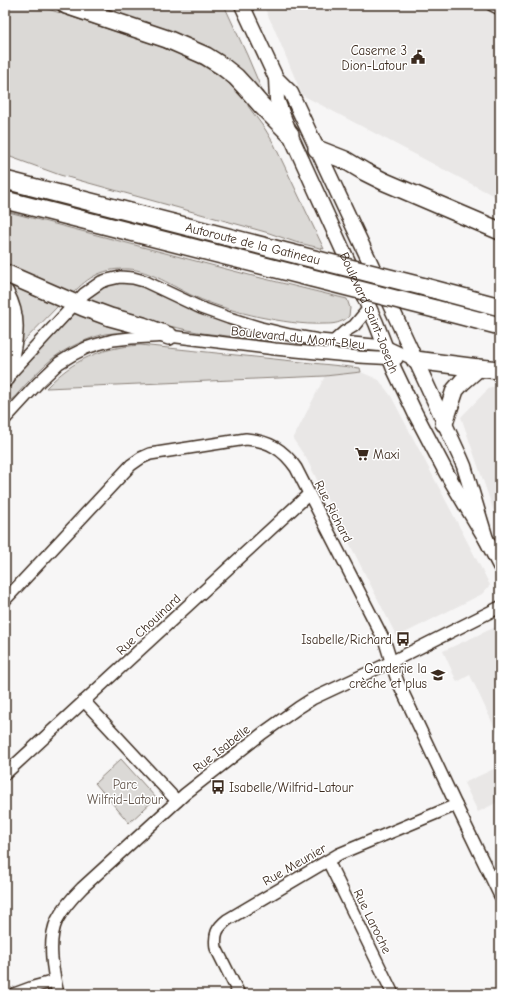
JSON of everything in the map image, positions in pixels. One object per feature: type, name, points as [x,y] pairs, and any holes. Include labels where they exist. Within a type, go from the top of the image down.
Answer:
[{"type":"highway","points":[[66,5],[167,39],[187,47],[214,61],[236,77],[290,134]]},
{"type":"highway","points":[[317,149],[345,160],[385,182],[500,231]]},
{"type":"highway","points":[[5,172],[49,192]]},
{"type":"highway","name":"Autoroute de la Gatineau","points":[[5,180],[500,307]]},
{"type":"highway","name":"Autoroute de la Gatineau","points":[[5,200],[500,326]]},
{"type":"highway","points":[[5,273],[75,304],[169,336]]},
{"type":"highway","points":[[5,293],[11,308],[14,326],[14,338],[6,378]]},
{"type":"highway","points":[[415,360],[500,370]]},
{"type":"highway","points":[[444,423],[456,390],[462,382],[478,368]]},
{"type":"main road","name":"Boulevard Saint-Joseph","points":[[242,5],[276,78],[290,94],[317,149],[464,466],[486,539]]},
{"type":"main road","name":"Boulevard Saint-Joseph","points":[[276,78],[277,100],[290,134],[386,346],[390,359],[415,413],[447,474],[486,539],[500,566]]},
{"type":"street","points":[[492,5],[500,9]]},
{"type":"street","name":"Boulevard du Mont-Bleu","points":[[6,378],[89,290],[101,282],[120,277],[139,279],[201,308],[243,322],[290,335],[319,340],[386,346],[415,360]]},
{"type":"street","points":[[334,341],[354,326],[369,308]]},
{"type":"street","name":"Boulevard du Mont-Bleu","points":[[5,419],[59,363],[78,352],[112,340],[169,336],[275,349],[359,357],[415,360]]},
{"type":"street","name":"Rue Richard","points":[[5,600],[131,465],[141,458],[150,454],[246,439],[257,440],[276,447],[290,459],[296,468],[385,642],[398,682],[500,896]]},
{"type":"street","name":"Rue Chouinard","points":[[5,774],[309,494]]},
{"type":"street","name":"Rue Isabelle","points":[[58,994],[55,981],[51,942],[57,919],[82,888],[177,801],[251,742],[298,708],[500,607]]},
{"type":"street","points":[[84,701],[177,801]]},
{"type":"street","name":"Rue Meunier","points":[[239,994],[216,948],[214,940],[216,932],[220,926],[227,920],[349,849],[456,805]]},
{"type":"street","name":"Rue Laroche","points":[[328,860],[393,994]]},
{"type":"street","points":[[14,994],[55,981]]},
{"type":"shaded area","points":[[263,5],[500,5],[500,199],[302,95]]},
{"type":"shaded area","points":[[361,372],[379,380],[391,396],[490,585],[482,594],[397,637],[306,458],[293,439],[325,376]]},
{"type":"shaded area","points":[[490,387],[500,387],[500,529],[461,417]]},
{"type":"shaded area","points":[[500,625],[500,739],[470,675],[457,682],[443,651]]},
{"type":"shaded area","points":[[500,766],[500,801],[478,812],[464,783]]},
{"type":"green space","points":[[5,5],[36,5],[159,46],[195,61],[226,81],[249,103],[248,106],[274,144],[324,249],[60,175],[5,155]]},
{"type":"green space","points":[[87,5],[224,5],[264,95],[263,96],[247,79]]},
{"type":"green space","points":[[5,211],[347,299],[350,308],[349,316],[338,323],[331,324],[308,324],[260,317],[210,303],[145,272],[129,269],[112,270],[98,274],[85,282],[72,294],[5,265]]},
{"type":"green space","points":[[9,280],[61,303],[19,346],[5,285]]},
{"type":"green space","points":[[125,282],[144,286],[211,317],[240,328],[273,336],[271,341],[202,333],[136,319],[105,309],[86,299],[102,288]]},
{"type":"green space","points":[[77,311],[124,327],[123,333],[105,334],[70,347],[46,364],[5,408],[5,387]]},
{"type":"green space","points":[[140,345],[360,368],[361,372],[325,376],[46,388],[67,369],[88,357],[112,349]]},
{"type":"green space","name":"Parc Wilfrid-Latour","points":[[121,759],[156,798],[129,823],[95,783]]},
{"type":"place","name":"Caserne 3 Dion-Latour","points":[[418,57]]},
{"type":"place","name":"Maxi","points":[[362,454]]},
{"type":"place","name":"Isabelle/Richard","points":[[403,639]]},
{"type":"place","name":"Garderie la crèche et plus","points":[[438,675]]},
{"type":"place","name":"Isabelle/Wilfrid-Latour","points":[[218,787]]}]
